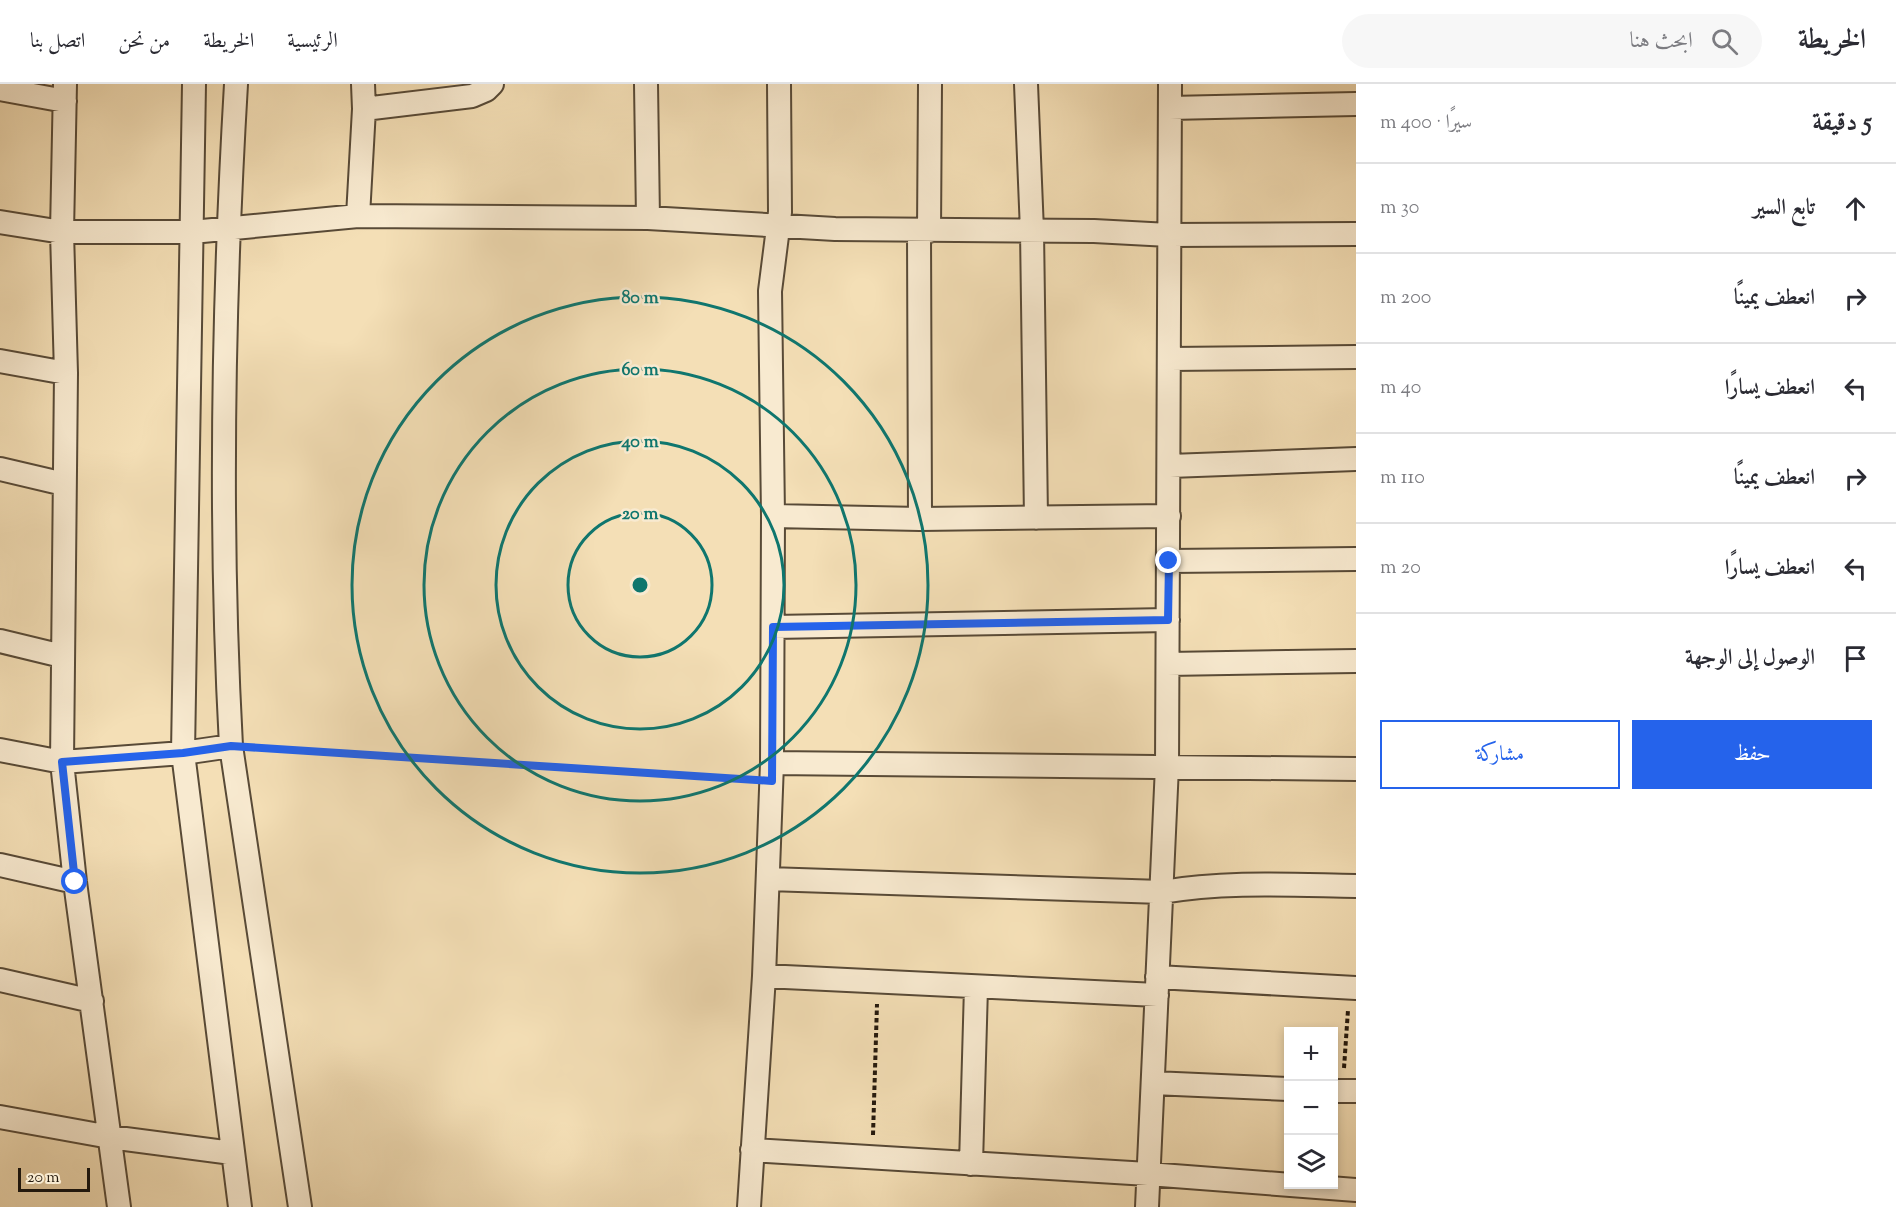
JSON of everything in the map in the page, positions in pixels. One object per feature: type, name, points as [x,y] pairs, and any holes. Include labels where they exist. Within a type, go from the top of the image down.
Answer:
[{"type":"street","points":[[194,84],[183,753],[240,1207]]},
{"type":"street","points":[[236,84],[227,230],[224,482],[227,678],[231,746],[300,1207]]},
{"type":"street","points":[[357,216],[364,109],[363,84]]},
{"type":"street","points":[[364,109],[472,96],[486,90],[492,84]]},
{"type":"street","points":[[646,84],[648,218]]},
{"type":"street","points":[[748,1207],[764,976],[772,772],[773,516],[770,291],[779,227],[779,84]]},
{"type":"street","points":[[920,519],[924,231],[930,84]]},
{"type":"street","points":[[1026,84],[1032,231],[1036,518]]},
{"type":"street","points":[[1147,1207],[1167,766],[1170,516],[1170,84]]},
{"type":"street","points":[[0,89],[65,92],[62,232],[66,373],[62,762],[75,882],[93,1001],[118,1207]]},
{"type":"street","points":[[1170,108],[1356,104]]},
{"type":"street","points":[[0,222],[62,232],[192,232],[357,216],[648,218],[779,227],[924,231],[1169,235],[1356,234]]},
{"type":"street","points":[[1170,360],[1356,357]]},
{"type":"street","points":[[0,361],[66,373]]},
{"type":"street","points":[[1170,466],[1356,459]]},
{"type":"street","points":[[0,469],[64,484]]},
{"type":"street","points":[[773,516],[920,519],[1170,516]]},
{"type":"street","points":[[1169,561],[1356,559]]},
{"type":"street","points":[[773,627],[1168,620]]},
{"type":"street","points":[[0,641],[62,656]]},
{"type":"street","points":[[1168,664],[1356,660]]},
{"type":"street","points":[[0,750],[62,762],[183,753],[231,746]]},
{"type":"street","points":[[772,772],[1167,766],[1356,769]]},
{"type":"street","points":[[0,865],[75,882]]},
{"type":"street","points":[[768,879],[1162,892],[1218,886],[1356,886]]},
{"type":"street","points":[[764,976],[976,987],[1353,988]]},
{"type":"street","points":[[0,980],[93,1001]]},
{"type":"street","points":[[971,1164],[976,987]]},
{"type":"street","points":[[1153,1083],[1284,1089]]},
{"type":"street","points":[[0,1117],[110,1137],[232,1153]]},
{"type":"street","points":[[752,1150],[1148,1174],[1356,1190]]},
{"type":"path","points":[[231,746],[772,772]]},
{"type":"path","points":[[872,1158],[878,982]]},
{"type":"path","points":[[1344,1091],[1353,988]]},
{"type":"route","points":[[75,882],[62,762],[183,753],[231,746],[772,781],[773,627],[1168,620],[1169,561]]}]
